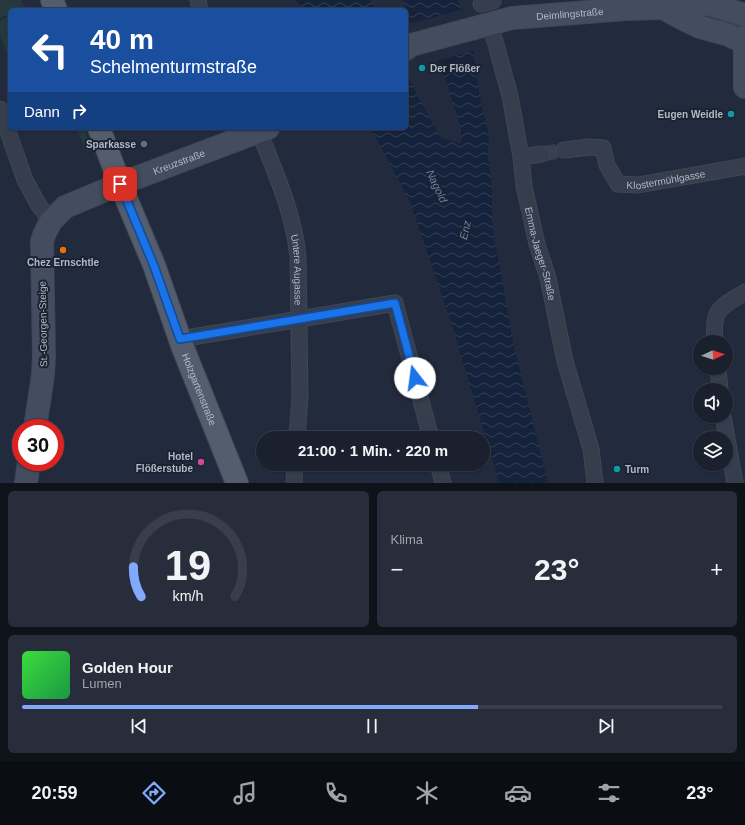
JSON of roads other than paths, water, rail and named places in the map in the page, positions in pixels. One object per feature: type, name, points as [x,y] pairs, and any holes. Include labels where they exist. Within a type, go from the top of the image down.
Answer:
[{"type":"main road","name":"Deimlingstraße","points":[[484,26],[512,18],[663,8],[712,2],[745,15]]},
{"type":"main road","points":[[663,8],[695,25],[729,35],[745,43]]},
{"type":"main road","points":[[408,47],[484,26]]},
{"type":"main road","points":[[745,38],[745,86]]},
{"type":"main road","name":"Holzgartenstraße","points":[[100,130],[154,266],[180,339],[237,483]]},
{"type":"main road","name":"Kreuzstraße","points":[[51,221],[65,207],[120,184],[264,130]]},
{"type":"main road","name":"St.-Georgen-Steige","points":[[36,419],[43,375],[44,356],[42,242],[51,221]]},
{"type":"main road","points":[[26,483],[28,471]]},
{"type":"street","name":"Emma-Jaeger-Straße","points":[[484,26],[495,41],[510,96],[521,157],[524,186],[537,244],[548,278],[563,354],[592,448],[595,483]]},
{"type":"street","points":[[0,109],[25,180],[38,204],[51,221]]},
{"type":"street","name":"Untere Augasse","points":[[264,130],[294,226],[298,257],[300,397],[298,431]]},
{"type":"street","name":"Klostermühlgasse","points":[[564,150],[590,147],[604,148],[607,165],[618,184],[638,185],[745,166]]},
{"type":"street","points":[[521,157],[542,154]]},
{"type":"street","points":[[715,335],[714,322],[718,309],[745,292]]},
{"type":"street","points":[[180,339],[395,303],[429,431]]},
{"type":"street","points":[[724,423],[735,483]]},
{"type":"street","points":[[294,483],[295,471]]},
{"type":"street","points":[[440,471],[443,483]]},
{"type":"water","points":[[296,0],[370,0],[374,8],[302,8]]},
{"type":"water","points":[[403,0],[458,0],[473,51],[480,99],[489,136],[488,154],[492,187],[492,224],[514,347],[548,483],[499,483],[490,453],[490,431],[484,431],[452,325],[410,202],[372,130],[408,130],[408,77],[441,138],[461,143],[461,127],[441,67],[417,22],[410,23],[408,8],[405,8]]},
{"type":"tunnel","points":[[542,154],[564,150]]},
{"type":"place","name":"Der Flößer","points":[[422,68]]},
{"type":"place","name":"Eugen Weidle","points":[[731,114]]},
{"type":"place","name":"Sparkasse","points":[[144,144]]},
{"type":"place","name":"Chez Ernschtle","points":[[63,250]]},
{"type":"place","name":"Hotel Flößerstube","points":[[201,462]]},
{"type":"place","name":"Turm","points":[[617,469]]},
{"type":"water label","name":"Nagold","points":[[437,186]]},
{"type":"water label","name":"Enz","points":[[465,230]]}]
